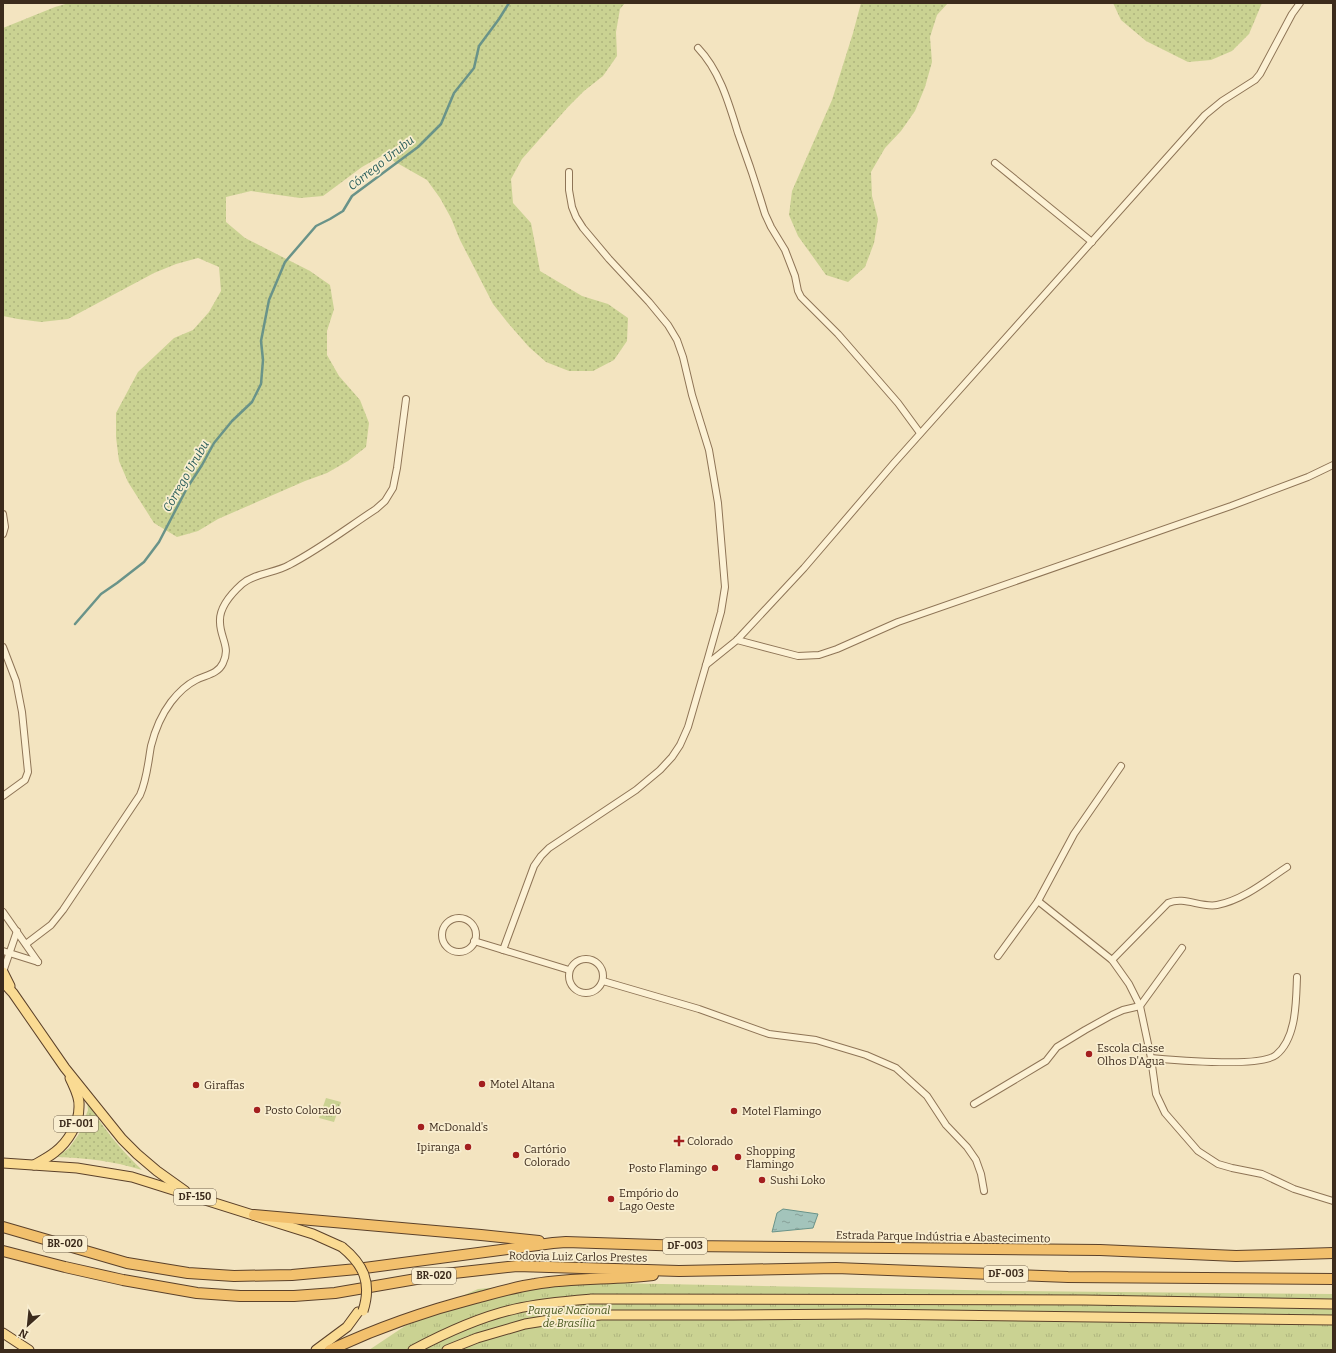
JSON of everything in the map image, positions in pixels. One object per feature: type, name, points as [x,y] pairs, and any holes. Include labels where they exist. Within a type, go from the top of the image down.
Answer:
[{"type":"highway","points":[[254,1215],[481,1235],[553,1243]]},
{"type":"highway","name":"Rodovia Luiz Carlos Prestes","points":[[3,1227],[127,1263],[188,1273],[234,1276],[292,1275],[357,1269],[553,1243]]},
{"type":"highway","name":"Estrada Parque Indústria e Abastecimento","points":[[553,1243],[566,1242],[686,1246],[1100,1250],[1236,1256],[1333,1254]]},
{"type":"highway","name":"Rodovia Luiz Carlos Prestes","points":[[3,1251],[118,1279],[197,1293],[240,1296],[294,1296],[335,1293],[445,1274],[517,1266],[679,1271]]},
{"type":"highway","name":"DF-003","points":[[679,1271],[836,1268],[1068,1276],[1333,1279]]},
{"type":"highway","points":[[330,1350],[402,1319],[502,1291],[535,1284],[630,1278],[679,1271]]},
{"type":"main road","name":"DF-001","points":[[3,972],[13,993]]},
{"type":"main road","name":"DF-001","points":[[3,982],[13,993],[65,1068],[122,1139],[157,1171],[193,1196]]},
{"type":"main road","name":"DF-001","points":[[34,1165],[55,1152],[64,1143],[76,1125],[80,1106],[77,1094],[65,1068]]},
{"type":"main road","name":"DF-150","points":[[3,1163],[77,1168],[132,1177],[318,1236],[341,1250],[358,1263],[365,1277],[367,1294],[366,1301],[353,1326],[330,1350]]},
{"type":"main road","points":[[413,1350],[440,1336],[477,1320],[515,1309],[552,1302],[591,1299],[1084,1300],[1333,1304]]},
{"type":"main road","points":[[316,1350],[347,1327],[360,1312]]},
{"type":"main road","points":[[447,1350],[477,1338],[525,1324],[562,1318],[601,1315],[866,1314],[1333,1320]]},
{"type":"main road","points":[[3,1333],[29,1350]]},
{"type":"street","points":[[706,665],[737,640],[804,568],[920,433],[1205,116],[1222,101],[1255,80],[1281,38],[1292,14],[1300,3]]},
{"type":"street","points":[[698,48],[712,67],[726,97],[765,214],[785,250],[795,276],[798,291],[812,310],[838,334],[898,403],[920,433]]},
{"type":"street","points":[[995,163],[1092,242]]},
{"type":"street","points":[[503,950],[534,866],[541,856],[556,843],[636,790],[672,758],[680,745],[688,727],[706,665],[724,597],[725,587],[718,503],[710,456],[677,340],[668,325],[649,302],[609,259],[583,228],[572,207],[569,190],[569,172]]},
{"type":"street","points":[[26,944],[51,925],[63,910],[140,795],[145,784],[152,745],[159,723],[170,703],[187,685],[196,679],[214,673],[222,666],[227,652],[219,621],[225,605],[233,593],[248,580],[287,566],[301,559],[376,509],[390,495],[397,468],[406,399]]},
{"type":"street","points":[[737,640],[798,656],[819,655],[837,649],[898,622],[1231,506],[1308,477],[1333,465]]},
{"type":"street","points":[[3,514],[5,527],[3,534]]},
{"type":"street","points":[[3,647],[16,681],[22,712],[28,772],[25,780],[3,796]]},
{"type":"street","points":[[998,956],[1038,901],[1074,834],[1121,766]]},
{"type":"street","points":[[1112,960],[1168,903],[1173,901],[1186,901],[1205,905],[1215,905],[1228,902],[1241,896],[1287,867]]},
{"type":"street","points":[[1038,901],[1112,960],[1128,984],[1140,1006],[1151,1058],[1156,1094],[1165,1113],[1198,1151],[1218,1164],[1262,1174],[1294,1189],[1333,1201]]},
{"type":"street","points":[[3,912],[38,962],[6,952]]},
{"type":"street","points":[[456,919],[463,919],[469,922],[474,928],[476,934],[474,941],[471,947],[466,951],[453,951],[444,944],[442,939],[444,926],[449,921],[456,919]]},
{"type":"street","points":[[3,972],[6,952],[17,931]]},
{"type":"street","points":[[474,941],[569,970]]},
{"type":"street","points":[[974,1104],[1046,1061],[1057,1047],[1085,1030],[1123,1010],[1140,1006],[1182,948]]},
{"type":"street","points":[[584,958],[591,959],[597,962],[601,968],[603,981],[600,987],[594,991],[581,993],[570,984],[568,977],[569,970],[572,964],[578,960],[584,958]]},
{"type":"street","points":[[1151,1058],[1183,1061],[1243,1062],[1262,1061],[1275,1056],[1283,1048],[1291,1030],[1296,1010],[1297,977]]},
{"type":"street","points":[[603,981],[699,1009],[769,1034],[816,1040],[866,1055],[896,1068],[927,1096],[946,1125],[967,1147],[976,1160],[981,1174],[984,1191]]},
{"type":"green space","points":[[69,3],[625,3],[620,9],[616,32],[617,56],[603,76],[584,91],[568,107],[522,159],[511,179],[513,203],[531,223],[540,271],[582,296],[608,304],[628,318],[627,341],[614,360],[593,371],[569,371],[546,362],[529,347],[493,304],[460,240],[451,218],[440,198],[427,180],[383,155],[362,167],[323,196],[300,198],[251,191],[226,197],[226,222],[245,238],[310,271],[330,285],[334,309],[327,331],[327,355],[339,376],[360,400],[369,423],[366,447],[348,461],[327,473],[218,519],[198,531],[177,537],[154,523],[128,482],[119,461],[116,437],[116,413],[138,372],[174,338],[193,330],[209,312],[221,291],[219,267],[198,258],[176,264],[154,273],[68,319],[41,322],[3,316],[3,28],[55,7]]},
{"type":"green space","points":[[861,3],[948,3],[937,15],[930,37],[932,62],[925,87],[915,111],[901,131],[885,148],[871,172],[872,196],[878,219],[874,243],[865,267],[848,282],[826,275],[798,236],[789,215],[792,191],[832,100]]},
{"type":"green space","points":[[1113,3],[1262,3],[1249,34],[1232,51],[1211,60],[1188,62],[1146,41],[1121,20]]},
{"type":"green space","points":[[326,1098],[341,1102],[334,1122],[319,1118]]},
{"type":"green space","points":[[87,1101],[112,1137],[142,1170],[100,1160],[57,1157],[69,1148],[79,1134],[88,1110]]},
{"type":"green space","name":"Parque Nacional de Brasília","points":[[560,1282],[1015,1291],[1333,1294],[1333,1350],[369,1350],[426,1312],[478,1289]]},
{"type":"water","points":[[783,1209],[818,1214],[813,1228],[772,1232],[777,1213]]},
{"type":"waterway","name":"Córrego Urubu","points":[[75,624],[101,594],[144,562],[159,542],[187,488],[214,443],[232,421],[252,402],[261,384],[263,360],[261,341],[269,300],[285,262],[316,226],[343,211],[352,196],[418,147],[441,124],[454,93],[474,68],[479,46],[509,3]]},
{"type":"place","name":"Escola Classe Olhos D'Agua","points":[[1089,1054]]},
{"type":"place","name":"Motel Altana","points":[[482,1084]]},
{"type":"place","name":"Giraffas","points":[[196,1085]]},
{"type":"place","name":"Posto Colorado","points":[[257,1110]]},
{"type":"place","name":"Motel Flamingo","points":[[734,1111]]},
{"type":"place","name":"McDonald's","points":[[421,1127]]},
{"type":"place","name":"Colorado","points":[[679,1141]]},
{"type":"place","name":"Ipiranga","points":[[468,1147]]},
{"type":"place","name":"Cartório Colorado","points":[[516,1155]]},
{"type":"place","name":"Shopping Flamingo","points":[[738,1157]]},
{"type":"place","name":"Posto Flamingo","points":[[715,1168]]},
{"type":"place","name":"Sushi Loko","points":[[762,1180]]},
{"type":"place","name":"Empório do Lago Oeste","points":[[611,1199]]}]
